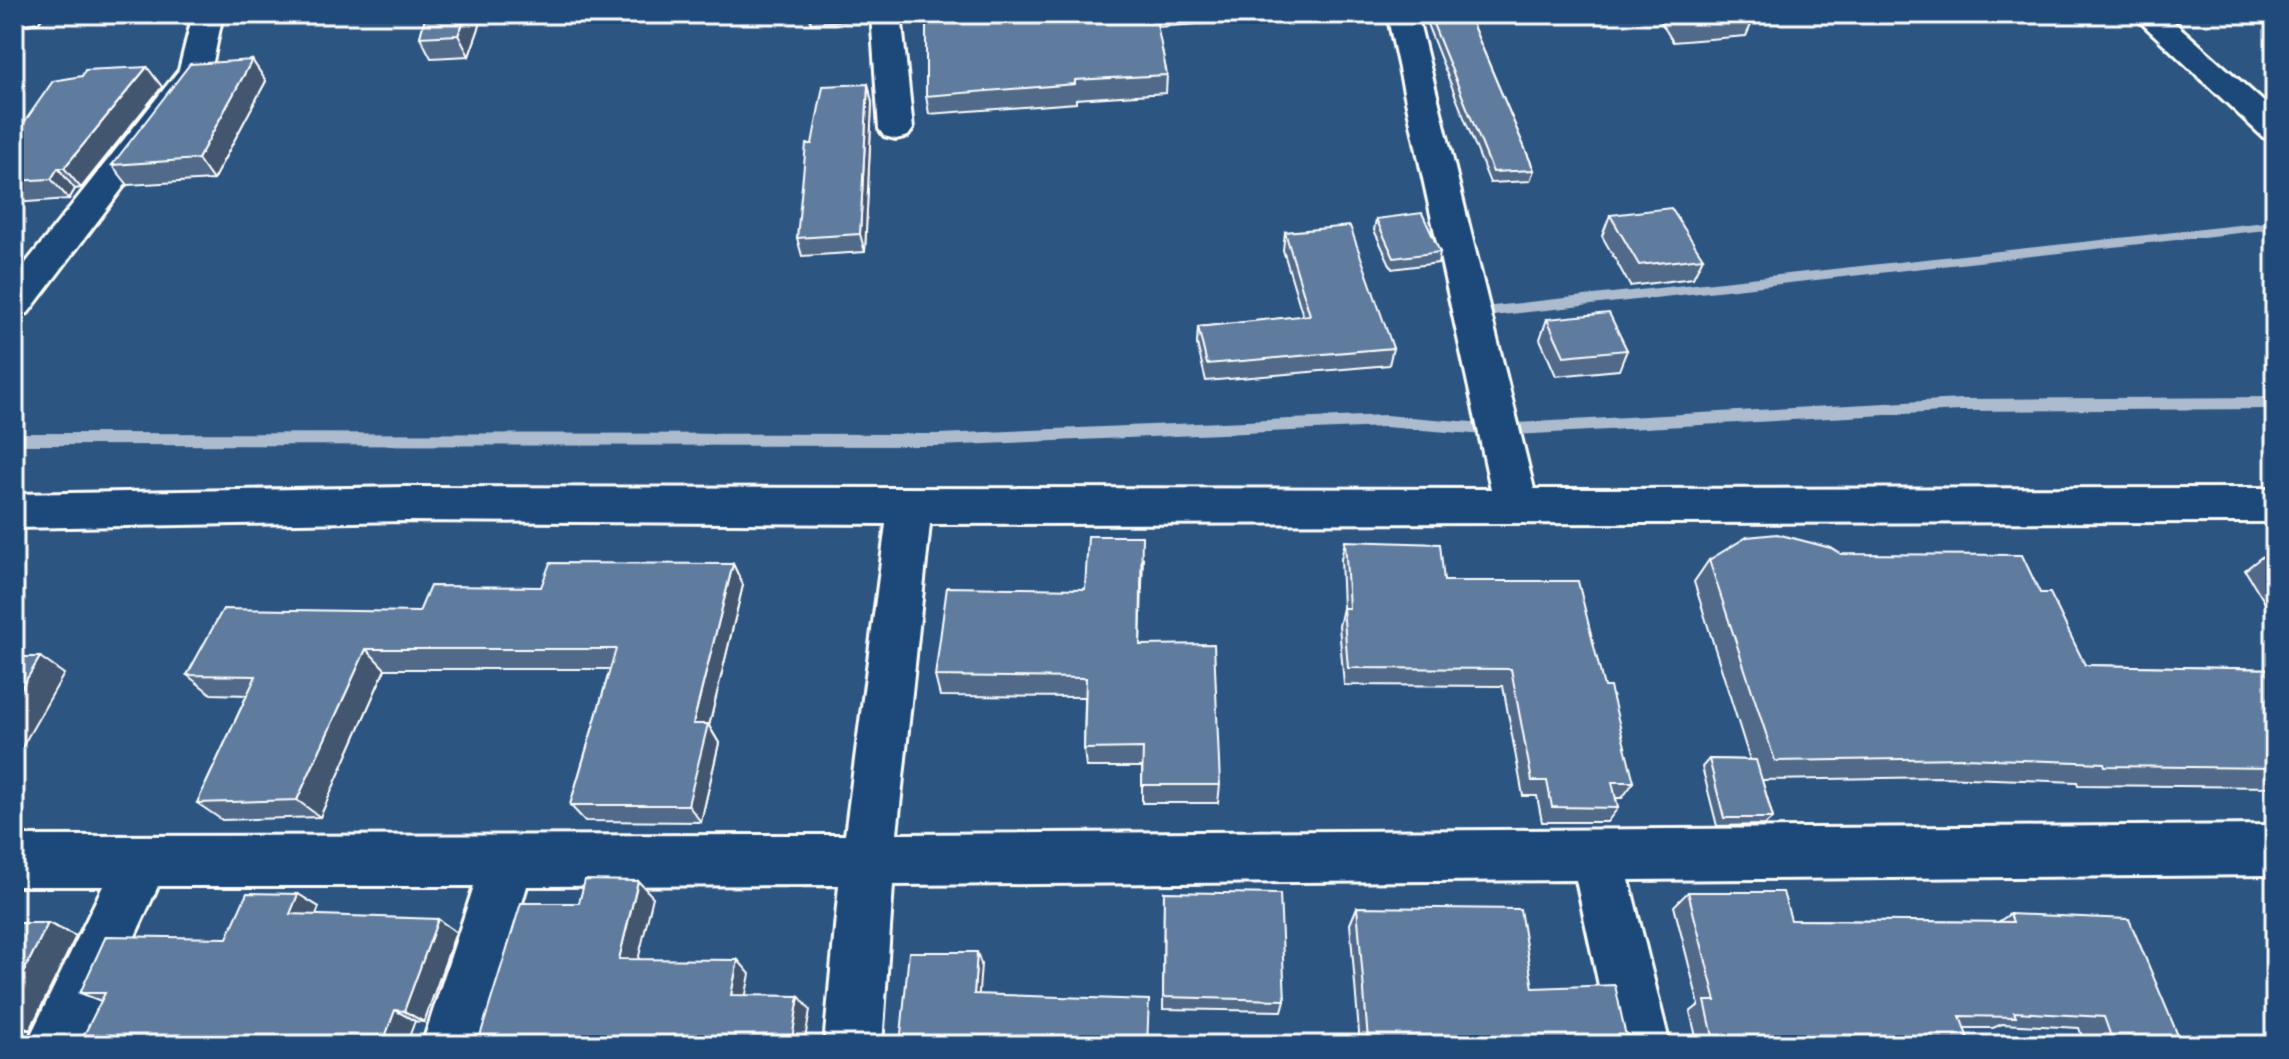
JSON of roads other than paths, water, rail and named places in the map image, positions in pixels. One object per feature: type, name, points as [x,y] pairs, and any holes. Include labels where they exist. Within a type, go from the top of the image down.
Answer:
[{"type":"street","points":[[14,16],[27,14]]},
{"type":"street","points":[[14,304],[195,71],[208,14]]},
{"type":"street","points":[[886,14],[896,129]]},
{"type":"street","points":[[1402,14],[1516,504]]},
{"type":"street","points":[[2147,14],[2275,130]]},
{"type":"street","points":[[16,514],[406,504],[910,507],[2275,505]]},
{"type":"street","points":[[853,1045],[868,860],[910,507]]},
{"type":"street","points":[[14,861],[868,860],[2275,850]]},
{"type":"street","points":[[1597,855],[1641,1045]]},
{"type":"street","points":[[451,1045],[508,861]]},
{"type":"street","points":[[55,1045],[142,863]]},
{"type":"waterway","points":[[1493,311],[2275,225]]},
{"type":"waterway","points":[[14,439],[939,440],[1385,421],[1497,430],[1961,405],[2275,403]]}]
